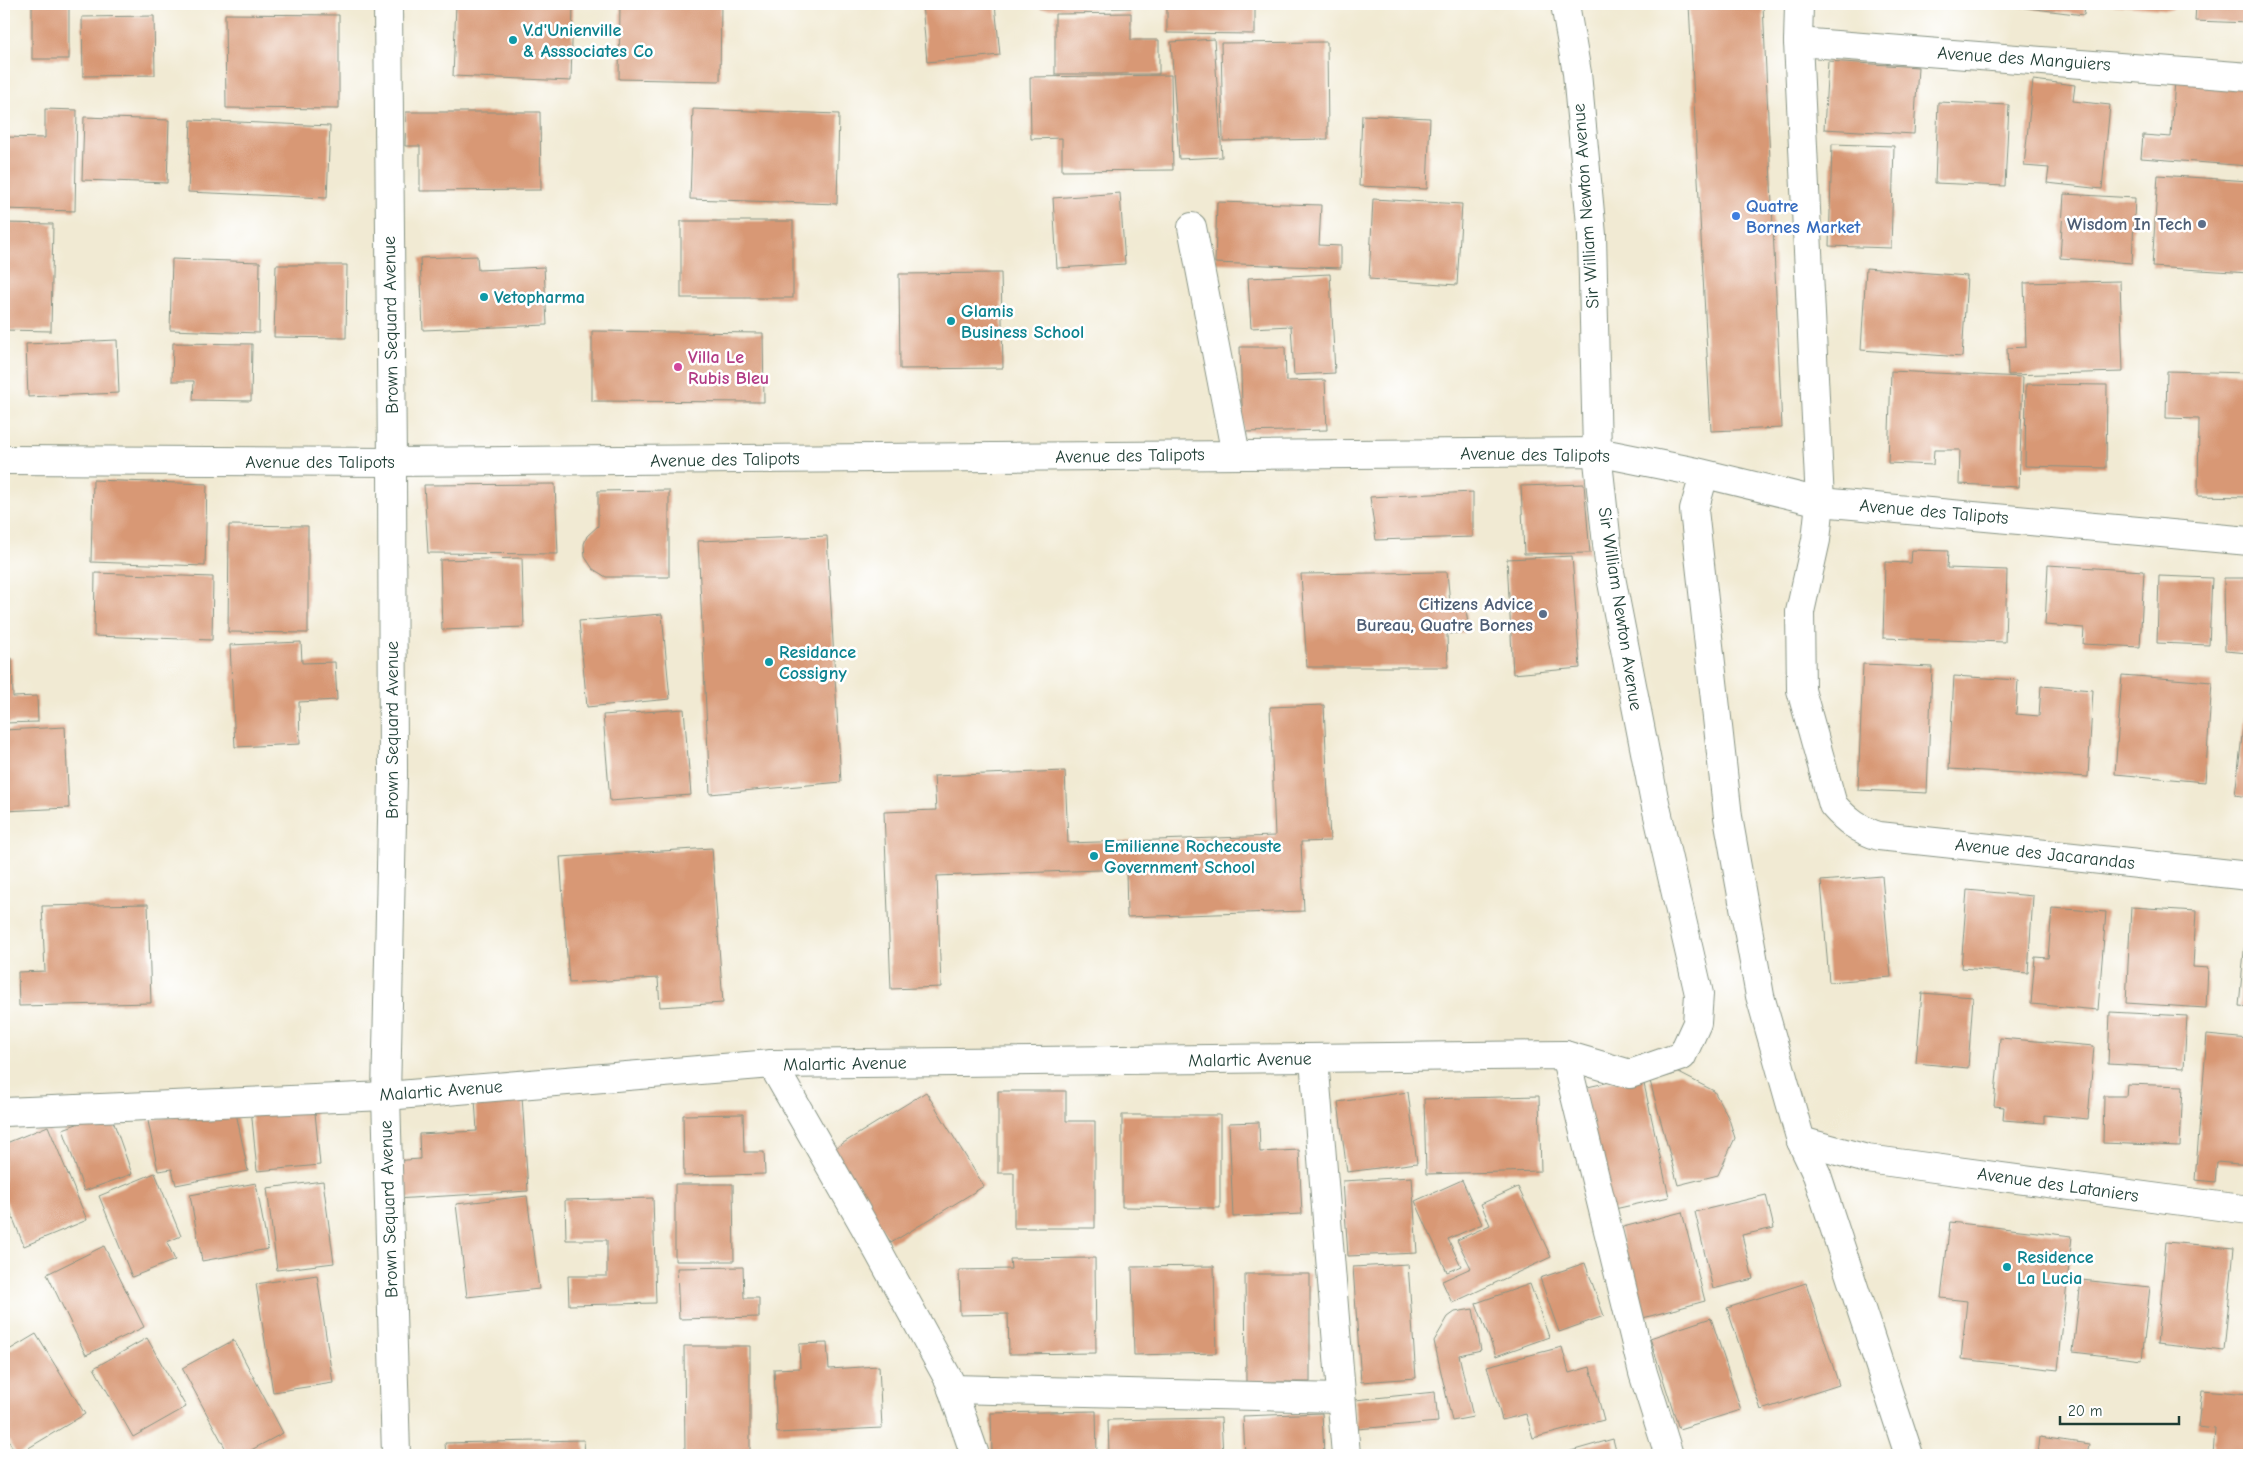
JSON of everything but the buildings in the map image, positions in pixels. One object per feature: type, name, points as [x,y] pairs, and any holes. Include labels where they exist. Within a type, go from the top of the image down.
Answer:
[{"type":"street","name":"Brown Sequard Avenue","points":[[388,4],[393,775],[386,1096],[396,1455]]},
{"type":"street","name":"Sir William Newton Avenue","points":[[1565,4],[1577,73],[1592,235],[1597,452],[1610,572],[1654,798],[1699,994],[1697,1023],[1682,1056]]},
{"type":"street","points":[[1799,4],[1798,42],[1820,502]]},
{"type":"street","name":"Avenue des Manguiers","points":[[1798,42],[2249,77]]},
{"type":"street","points":[[1192,227],[1236,455]]},
{"type":"street","name":"Avenue des Talipots","points":[[4,460],[392,462],[1597,452],[1704,474],[1820,502],[2249,541]]},
{"type":"street","points":[[1704,474],[1694,510],[1728,817],[1760,996],[1801,1141],[1817,1174],[1909,1455]]},
{"type":"street","name":"Avenue des Jacarandas","points":[[1820,502],[1816,540],[1800,612],[1801,690],[1832,805],[1845,819],[1860,830],[1879,836],[2249,876]]},
{"type":"street","points":[[1565,1055],[1643,1373],[1669,1455]]},
{"type":"street","name":"Malartic Avenue","points":[[4,1112],[386,1096],[772,1064],[1565,1055],[1630,1074],[1682,1056]]},
{"type":"street","points":[[1314,1059],[1346,1455]]},
{"type":"street","points":[[772,1064],[870,1235],[952,1389],[975,1455]]},
{"type":"street","name":"Avenue des Lataniers","points":[[1801,1141],[1867,1159],[2249,1210]]},
{"type":"street","points":[[1817,1174],[1867,1159]]},
{"type":"street","points":[[952,1389],[1341,1398]]},
{"type":"place","name":"V.d'Unienville & Asssociates Co","points":[[513,40]]},
{"type":"place","name":"Quatre Bornes Market","points":[[1736,216]]},
{"type":"place","name":"Wisdom In Tech","points":[[2202,224]]},
{"type":"place","name":"Vetopharma","points":[[484,297]]},
{"type":"place","name":"Glamis Business School","points":[[951,321]]},
{"type":"place","name":"Villa Le Rubis Bleu","points":[[678,367]]},
{"type":"place","name":"Citizens Advice Bureau, Quatre Bornes","points":[[1543,614]]},
{"type":"place","name":"Residance Cossigny","points":[[769,662]]},
{"type":"place","name":"Emilienne Rochecouste Government School","points":[[1094,856]]},
{"type":"place","name":"Residence La Lucia","points":[[2007,1267]]}]
